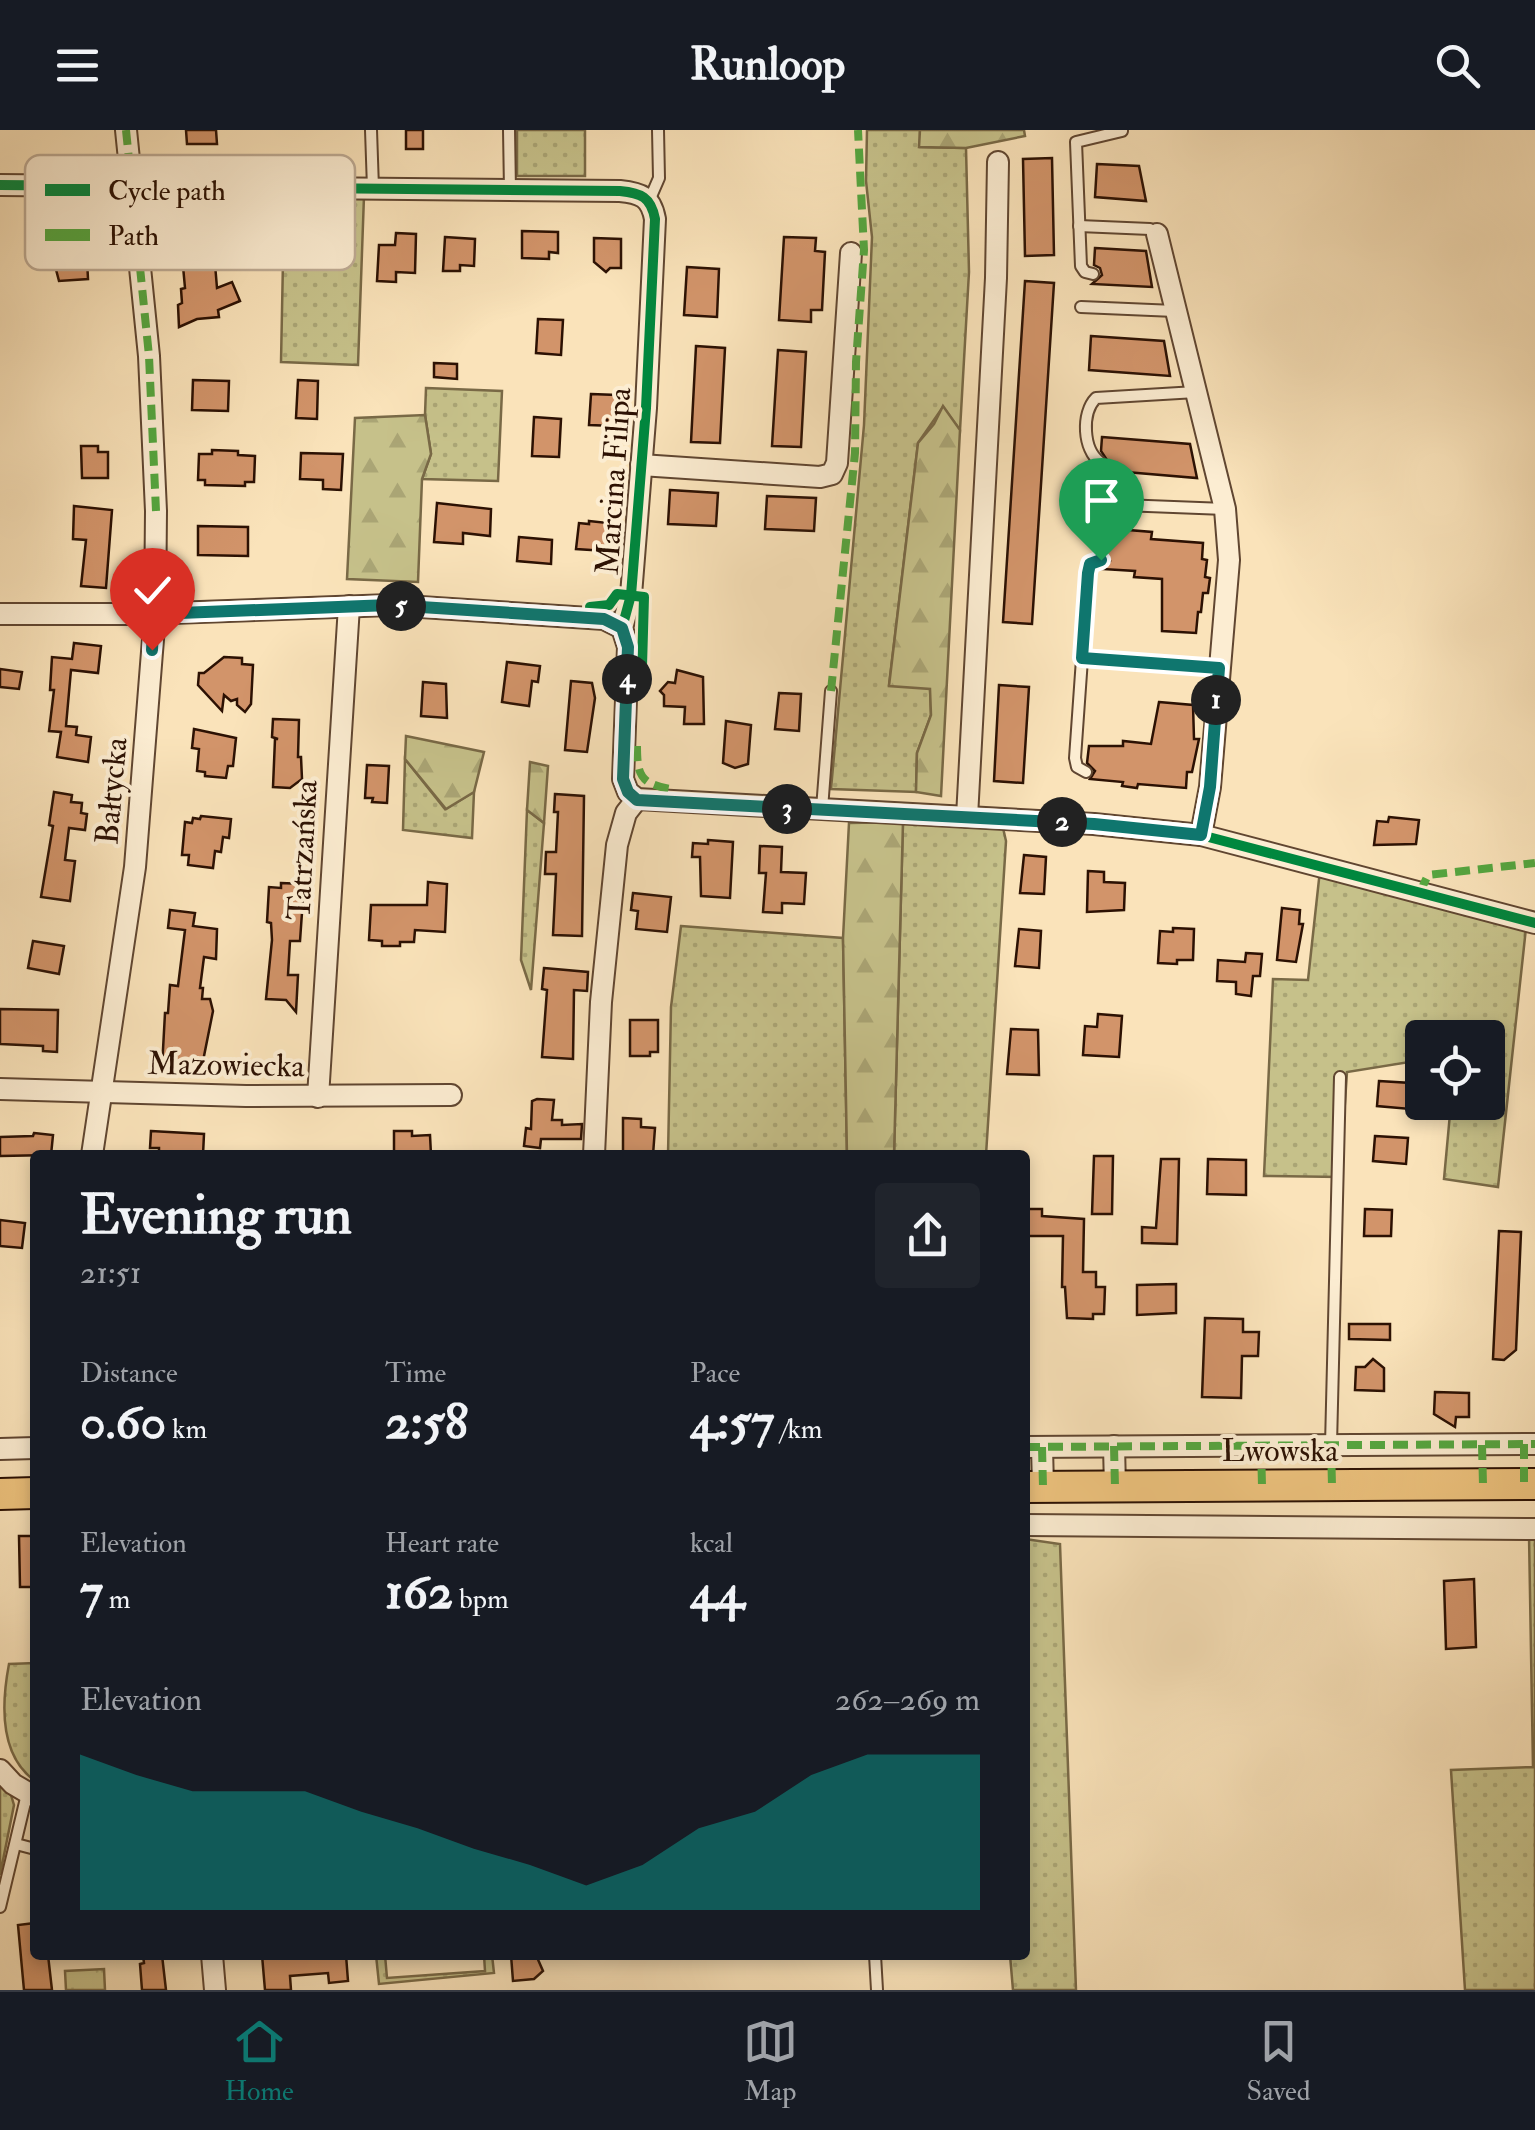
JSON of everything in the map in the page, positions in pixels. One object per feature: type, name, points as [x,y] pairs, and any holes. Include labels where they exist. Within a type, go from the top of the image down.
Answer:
[{"type":"main road","name":"Lwowska","points":[[1034,1487],[1530,1484]]},
{"type":"main road","points":[[0,1494],[30,1494]]},
{"type":"street","name":"Bałtycka","points":[[126,130],[129,155]]},
{"type":"street","points":[[967,817],[996,278],[998,162]]},
{"type":"street","points":[[0,185],[25,185]]},
{"type":"street","points":[[355,188],[620,191],[634,192],[649,202]]},
{"type":"street","name":"Marcina Filipa","points":[[637,800],[628,792],[623,779],[628,647],[622,628],[630,596],[641,466],[655,219],[649,202]]},
{"type":"street","points":[[1157,234],[1226,509],[1228,560],[1210,787],[1201,835]]},
{"type":"street","points":[[641,466],[820,478],[832,474],[837,463],[851,253]]},
{"type":"street","name":"Bałtycka","points":[[93,1150],[136,867],[154,614],[156,511],[141,270]]},
{"type":"street","points":[[0,614],[154,614],[390,605],[604,619],[622,628]]},
{"type":"street","name":"Tatrzańska","points":[[318,1097],[348,606]]},
{"type":"street","points":[[594,1150],[601,1002],[613,872],[618,834],[626,813],[637,800],[1118,826],[1201,835],[1535,923]]},
{"type":"street","name":"Mazowiecka","points":[[0,1088],[318,1097],[451,1095]]},
{"type":"street","points":[[1034,1487],[1034,1447],[1114,1446],[1530,1444],[1530,1484]]},
{"type":"street","points":[[1482,1445],[1483,1484]]},
{"type":"street","points":[[1114,1446],[1115,1486]]},
{"type":"street","points":[[1261,1446],[1262,1486]]},
{"type":"street","points":[[1332,1446],[1332,1486]]},
{"type":"street","points":[[0,1449],[30,1448]]},
{"type":"street","points":[[1030,1525],[1535,1529]]},
{"type":"street","points":[[0,1770],[30,1795]]},
{"type":"street","points":[[213,1960],[216,1990]]},
{"type":"lane","points":[[371,130],[372,188]]},
{"type":"lane","points":[[509,130],[510,191]]},
{"type":"lane","points":[[649,202],[658,178],[658,130]]},
{"type":"lane","points":[[1093,274],[1081,266],[1076,142],[1122,131]]},
{"type":"lane","points":[[1079,226],[1150,228],[1157,234]]},
{"type":"lane","points":[[1081,307],[1174,311]]},
{"type":"lane","points":[[1100,462],[1090,453],[1087,437],[1089,405],[1096,398],[1196,392]]},
{"type":"lane","points":[[1122,505],[1226,509]]},
{"type":"lane","points":[[1086,772],[1077,767],[1075,758],[1088,573],[1090,564],[1101,560]]},
{"type":"lane","points":[[1082,658],[1219,668]]},
{"type":"lane","points":[[822,810],[831,690]]},
{"type":"lane","points":[[1332,1446],[1340,1077]]},
{"type":"lane","points":[[0,1907],[30,1799]]},
{"type":"lane","points":[[16,1844],[30,1848]]},
{"type":"lane","points":[[875,1960],[877,1990]]},
{"type":"green space","points":[[517,130],[585,130],[585,176],[517,176]]},
{"type":"green space","points":[[867,130],[920,130],[920,147],[966,148],[969,272],[960,430],[943,407],[918,443],[889,685],[930,688],[931,715],[917,753],[916,792],[831,789],[864,425],[872,237],[866,181]]},
{"type":"green space","points":[[920,130],[1024,130],[1025,136],[966,148],[919,147]]},
{"type":"green space","points":[[355,196],[364,196],[358,365],[281,362],[283,270],[355,270]]},
{"type":"green space","points":[[426,388],[502,391],[498,481],[422,479],[431,454],[425,415]]},
{"type":"green space","points":[[943,406],[960,430],[941,796],[916,792],[917,753],[931,715],[930,689],[889,686],[918,443]]},
{"type":"green space","points":[[425,415],[431,454],[422,479],[418,582],[347,579],[355,418]]},
{"type":"green space","points":[[406,736],[484,752],[474,792],[446,809],[405,759]]},
{"type":"green space","points":[[405,759],[445,809],[474,792],[472,838],[403,830]]},
{"type":"green space","points":[[530,762],[548,766],[544,823],[527,810]]},
{"type":"green space","points":[[527,810],[544,823],[531,990],[521,960]]},
{"type":"green space","points":[[903,822],[1003,828],[1006,841],[986,1150],[894,1150]]},
{"type":"green space","points":[[903,822],[894,1150],[847,1150],[843,938],[849,823]]},
{"type":"green space","points":[[1320,870],[1526,928],[1498,1187],[1444,1179],[1449,1120],[1505,1120],[1505,1020],[1405,1020],[1405,1063],[1347,1072],[1340,1177],[1264,1176],[1273,979],[1308,980]]},
{"type":"green space","points":[[681,926],[843,938],[847,1150],[668,1150],[671,1007]]},
{"type":"green space","points":[[1529,1535],[1535,1535],[1535,1990],[1465,1990],[1451,1770],[1533,1767]]},
{"type":"green space","points":[[1030,1540],[1060,1544],[1076,1990],[1013,1990],[1010,1960],[1030,1960]]},
{"type":"green space","points":[[30,1663],[30,1776],[15,1758],[6,1729],[9,1664]]},
{"type":"green space","points":[[0,1782],[14,1805],[0,1875]]},
{"type":"green space","points":[[377,1960],[385,1960],[387,1978],[485,1971],[484,1960],[493,1960],[494,1973],[379,1984]]},
{"type":"green space","points":[[104,1969],[105,1990],[66,1990],[65,1971]]},
{"type":"building","points":[[186,130],[216,130],[217,144],[187,144]]},
{"type":"building","points":[[406,130],[423,130],[423,149],[406,149]]},
{"type":"building","points":[[1052,158],[1054,255],[1025,256],[1023,159]]},
{"type":"building","points":[[1097,164],[1139,166],[1146,201],[1095,197]]},
{"type":"building","points":[[522,231],[558,232],[558,253],[549,252],[549,259],[522,258]]},
{"type":"building","points":[[396,233],[416,234],[415,273],[396,272],[396,282],[377,281],[379,245],[395,245]]},
{"type":"building","points":[[445,237],[475,239],[474,266],[460,265],[460,271],[443,271]]},
{"type":"building","points":[[784,237],[816,238],[815,251],[825,252],[822,310],[811,310],[811,322],[779,320]]},
{"type":"building","points":[[594,238],[621,239],[621,268],[606,272],[594,262]]},
{"type":"building","points":[[1095,248],[1146,251],[1152,287],[1092,284],[1102,275],[1094,265]]},
{"type":"building","points":[[687,267],[719,269],[717,317],[684,315]]},
{"type":"building","points":[[56,270],[88,270],[88,279],[59,281]]},
{"type":"building","points":[[183,270],[216,270],[217,288],[232,282],[240,301],[218,310],[219,317],[197,319],[179,327],[178,305],[182,303],[181,289],[185,288]]},
{"type":"building","points":[[1025,281],[1054,283],[1032,624],[1003,622]]},
{"type":"building","points":[[538,319],[563,320],[561,355],[536,353]]},
{"type":"building","points":[[1091,336],[1164,341],[1170,376],[1089,370]]},
{"type":"building","points":[[696,346],[725,348],[720,443],[691,442]]},
{"type":"building","points":[[778,350],[806,352],[801,447],[772,446]]},
{"type":"building","points":[[434,363],[457,364],[457,379],[434,377]]},
{"type":"building","points":[[193,380],[229,381],[228,411],[192,410]]},
{"type":"building","points":[[298,380],[318,381],[317,419],[296,418]]},
{"type":"building","points":[[591,394],[617,395],[615,426],[589,425]]},
{"type":"building","points":[[534,417],[561,419],[559,457],[532,456]]},
{"type":"building","points":[[1102,437],[1190,444],[1197,478],[1102,470],[1109,463],[1101,451]]},
{"type":"building","points":[[81,446],[98,446],[98,452],[108,452],[108,478],[82,478]]},
{"type":"building","points":[[212,450],[255,456],[254,482],[245,482],[245,486],[205,485],[205,480],[198,480],[199,454],[212,454]]},
{"type":"building","points":[[301,453],[343,454],[341,490],[323,489],[323,480],[300,479]]},
{"type":"building","points":[[670,490],[718,493],[716,526],[668,524]]},
{"type":"building","points":[[767,496],[816,498],[814,531],[765,529]]},
{"type":"building","points":[[437,503],[491,509],[490,536],[463,533],[463,544],[434,542]]},
{"type":"building","points":[[74,506],[112,510],[106,588],[81,586],[86,540],[73,539]]},
{"type":"building","points":[[579,523],[608,523],[606,551],[576,549]]},
{"type":"building","points":[[198,526],[248,527],[248,556],[198,555]]},
{"type":"building","points":[[1104,528],[1152,532],[1151,539],[1203,543],[1205,577],[1210,578],[1208,593],[1203,593],[1198,612],[1196,633],[1162,631],[1162,579],[1134,577],[1135,571],[1102,569],[1110,561],[1102,551]]},
{"type":"building","points":[[519,537],[552,540],[551,564],[517,561]]},
{"type":"building","points":[[74,643],[101,646],[98,673],[71,670],[66,726],[77,727],[76,735],[91,737],[88,762],[57,757],[61,732],[49,731],[54,690],[50,690],[52,657],[72,659]]},
{"type":"building","points":[[224,657],[242,658],[242,664],[253,665],[251,704],[245,712],[237,705],[237,699],[231,701],[224,695],[222,711],[198,685],[199,673]]},
{"type":"building","points":[[507,662],[540,666],[538,682],[532,681],[529,706],[502,702]]},
{"type":"building","points":[[0,669],[22,672],[19,689],[0,687]]},
{"type":"building","points":[[677,670],[703,677],[704,724],[684,724],[685,707],[664,706],[660,691],[668,682],[675,683]]},
{"type":"building","points":[[571,681],[592,683],[595,698],[587,752],[565,750]]},
{"type":"building","points":[[423,682],[446,684],[447,718],[421,716]]},
{"type":"building","points":[[999,685],[1029,687],[1023,783],[994,781]]},
{"type":"building","points":[[779,693],[801,694],[799,731],[775,729]]},
{"type":"building","points":[[1159,702],[1193,705],[1194,739],[1199,739],[1192,772],[1187,772],[1186,788],[1138,784],[1137,788],[1122,786],[1123,782],[1090,779],[1095,771],[1087,763],[1089,746],[1123,746],[1123,741],[1151,744]]},
{"type":"building","points":[[273,719],[299,720],[302,779],[290,788],[273,787],[278,739],[272,737]]},
{"type":"building","points":[[726,721],[751,725],[748,764],[735,768],[723,763]]},
{"type":"building","points":[[194,729],[236,738],[233,766],[228,766],[226,778],[197,771],[199,749],[192,748]]},
{"type":"building","points":[[367,765],[389,766],[387,803],[365,798]]},
{"type":"building","points":[[54,792],[72,795],[71,802],[82,803],[81,813],[87,814],[85,830],[69,828],[65,860],[75,861],[70,901],[41,897],[53,826],[49,825]]},
{"type":"building","points":[[555,794],[584,796],[582,936],[553,935],[556,874],[545,874],[546,852],[556,852]]},
{"type":"building","points":[[1389,817],[1419,820],[1416,844],[1374,845],[1377,821],[1388,822]]},
{"type":"building","points":[[193,818],[231,819],[229,838],[223,837],[221,852],[215,851],[213,868],[188,865],[189,855],[182,855],[185,822],[192,823]]},
{"type":"building","points":[[708,840],[733,842],[730,898],[701,896],[700,857],[692,857],[693,843],[708,844]]},
{"type":"building","points":[[760,846],[782,847],[781,872],[806,873],[804,904],[782,903],[782,913],[763,912],[766,873],[759,873]]},
{"type":"building","points":[[1024,855],[1046,857],[1044,894],[1020,893]]},
{"type":"building","points":[[1088,871],[1104,872],[1104,882],[1125,883],[1124,910],[1087,912]]},
{"type":"building","points":[[428,882],[447,884],[445,932],[415,930],[414,942],[400,942],[400,946],[382,946],[382,941],[369,940],[371,905],[427,905]]},
{"type":"building","points":[[281,883],[304,884],[300,941],[290,941],[288,975],[298,975],[296,1012],[286,1000],[266,999],[272,940],[271,923],[267,922],[269,887],[281,888]]},
{"type":"building","points":[[633,893],[671,897],[667,932],[636,929],[638,911],[631,910]]},
{"type":"building","points":[[1282,908],[1300,910],[1299,924],[1303,924],[1296,962],[1277,960]]},
{"type":"building","points":[[170,910],[195,913],[193,926],[217,929],[216,959],[204,957],[200,988],[202,999],[210,999],[213,1011],[202,1066],[197,1070],[162,1068],[165,1013],[170,985],[178,986],[185,930],[168,928]]},
{"type":"building","points":[[1173,928],[1194,929],[1193,960],[1158,963],[1160,931],[1173,932]]},
{"type":"building","points":[[1019,929],[1041,931],[1039,968],[1015,966]]},
{"type":"building","points":[[33,941],[64,946],[59,974],[28,968]]},
{"type":"building","points":[[1246,953],[1262,954],[1260,976],[1253,976],[1251,996],[1236,994],[1236,982],[1217,981],[1218,960],[1245,962]]},
{"type":"building","points":[[544,968],[588,972],[587,991],[574,990],[573,1059],[542,1057],[547,990],[542,989]]},
{"type":"building","points":[[0,1009],[58,1010],[57,1052],[43,1051],[43,1046],[0,1044]]},
{"type":"building","points":[[1098,1014],[1122,1016],[1119,1057],[1083,1055],[1085,1026],[1097,1027]]},
{"type":"building","points":[[630,1020],[658,1020],[658,1052],[630,1056]]},
{"type":"building","points":[[1011,1029],[1038,1030],[1039,1075],[1007,1074]]},
{"type":"building","points":[[1379,1081],[1405,1083],[1405,1109],[1377,1106]]},
{"type":"building","points":[[554,1100],[552,1120],[562,1120],[562,1125],[582,1124],[581,1139],[541,1139],[540,1148],[524,1146],[526,1128],[531,1129],[532,1101]]},
{"type":"building","points":[[623,1118],[641,1119],[641,1127],[655,1128],[653,1150],[623,1150]]},
{"type":"building","points":[[151,1131],[204,1134],[203,1150],[150,1148]]},
{"type":"building","points":[[394,1131],[430,1135],[431,1150],[394,1150]]},
{"type":"building","points":[[53,1135],[52,1150],[0,1156],[0,1137]]},
{"type":"building","points":[[1375,1136],[1408,1138],[1406,1164],[1373,1161]]},
{"type":"building","points":[[1094,1156],[1113,1156],[1112,1214],[1092,1214]]},
{"type":"building","points":[[1161,1159],[1179,1159],[1177,1244],[1142,1243],[1142,1227],[1156,1228]]},
{"type":"building","points":[[1208,1159],[1246,1160],[1246,1195],[1207,1194]]},
{"type":"building","points":[[1030,1209],[1042,1209],[1042,1216],[1084,1219],[1083,1272],[1096,1272],[1096,1287],[1105,1287],[1104,1314],[1093,1314],[1093,1319],[1067,1318],[1062,1287],[1063,1236],[1030,1236]]},
{"type":"building","points":[[1365,1209],[1392,1210],[1391,1236],[1364,1236]]},
{"type":"building","points":[[0,1220],[25,1223],[22,1248],[0,1246]]},
{"type":"building","points":[[1499,1231],[1521,1232],[1516,1350],[1504,1360],[1493,1359]]},
{"type":"building","points":[[1176,1284],[1176,1313],[1137,1315],[1137,1285]]},
{"type":"building","points":[[1205,1318],[1243,1319],[1243,1332],[1259,1332],[1258,1356],[1242,1356],[1241,1398],[1202,1397]]},
{"type":"building","points":[[1349,1324],[1390,1324],[1390,1340],[1349,1339]]},
{"type":"building","points":[[1373,1359],[1384,1368],[1384,1391],[1355,1390],[1356,1367],[1365,1367]]},
{"type":"building","points":[[1435,1392],[1469,1393],[1469,1417],[1456,1417],[1455,1427],[1434,1414]]},
{"type":"building","points":[[19,1536],[30,1536],[30,1587],[20,1587]]},
{"type":"building","points":[[1474,1579],[1476,1647],[1446,1649],[1444,1581]]},
{"type":"building","points":[[30,1924],[30,1960],[49,1960],[52,1990],[24,1990],[18,1925]]},
{"type":"building","points":[[144,1960],[163,1960],[166,1990],[142,1990],[140,1964]]},
{"type":"building","points":[[262,1960],[346,1960],[348,1981],[329,1983],[328,1973],[290,1976],[291,1990],[265,1990]]},
{"type":"building","points":[[511,1960],[538,1960],[543,1971],[534,1979],[513,1981]]},
{"type":"marked path","points":[[126,130],[129,155]]},
{"type":"marked path","points":[[831,691],[855,453],[856,362],[864,250],[858,130]]},
{"type":"marked path","points":[[140,270],[149,356],[156,511]]},
{"type":"marked path","points":[[637,746],[643,777],[671,789]]},
{"type":"marked path","points":[[1420,892],[1428,875],[1535,863]]},
{"type":"marked path","points":[[1524,1444],[1524,1484]]},
{"type":"marked path","points":[[1030,1447],[1535,1444]]},
{"type":"marked path","points":[[1331,1445],[1332,1486]]},
{"type":"marked path","points":[[1482,1445],[1483,1485]]},
{"type":"marked path","points":[[1114,1446],[1115,1487]]},
{"type":"marked path","points":[[1261,1446],[1262,1486]]},
{"type":"marked path","points":[[1042,1447],[1043,1487]]},
{"type":"cycle path","points":[[0,185],[25,185]]},
{"type":"cycle path","points":[[355,188],[620,191],[648,201],[655,219],[646,408],[631,595],[622,628],[628,647],[623,779],[628,792],[637,799],[1094,824],[1201,835],[1535,923]]},
{"type":"cycle path","points":[[590,607],[609,605],[617,594],[644,597],[642,666]]},
{"type":"route","points":[[152,650],[154,614],[390,605],[604,619],[622,628],[628,647],[623,779],[628,792],[637,800],[1094,824],[1201,835],[1210,787],[1219,668],[1082,658],[1088,573],[1090,564],[1101,560]]}]
